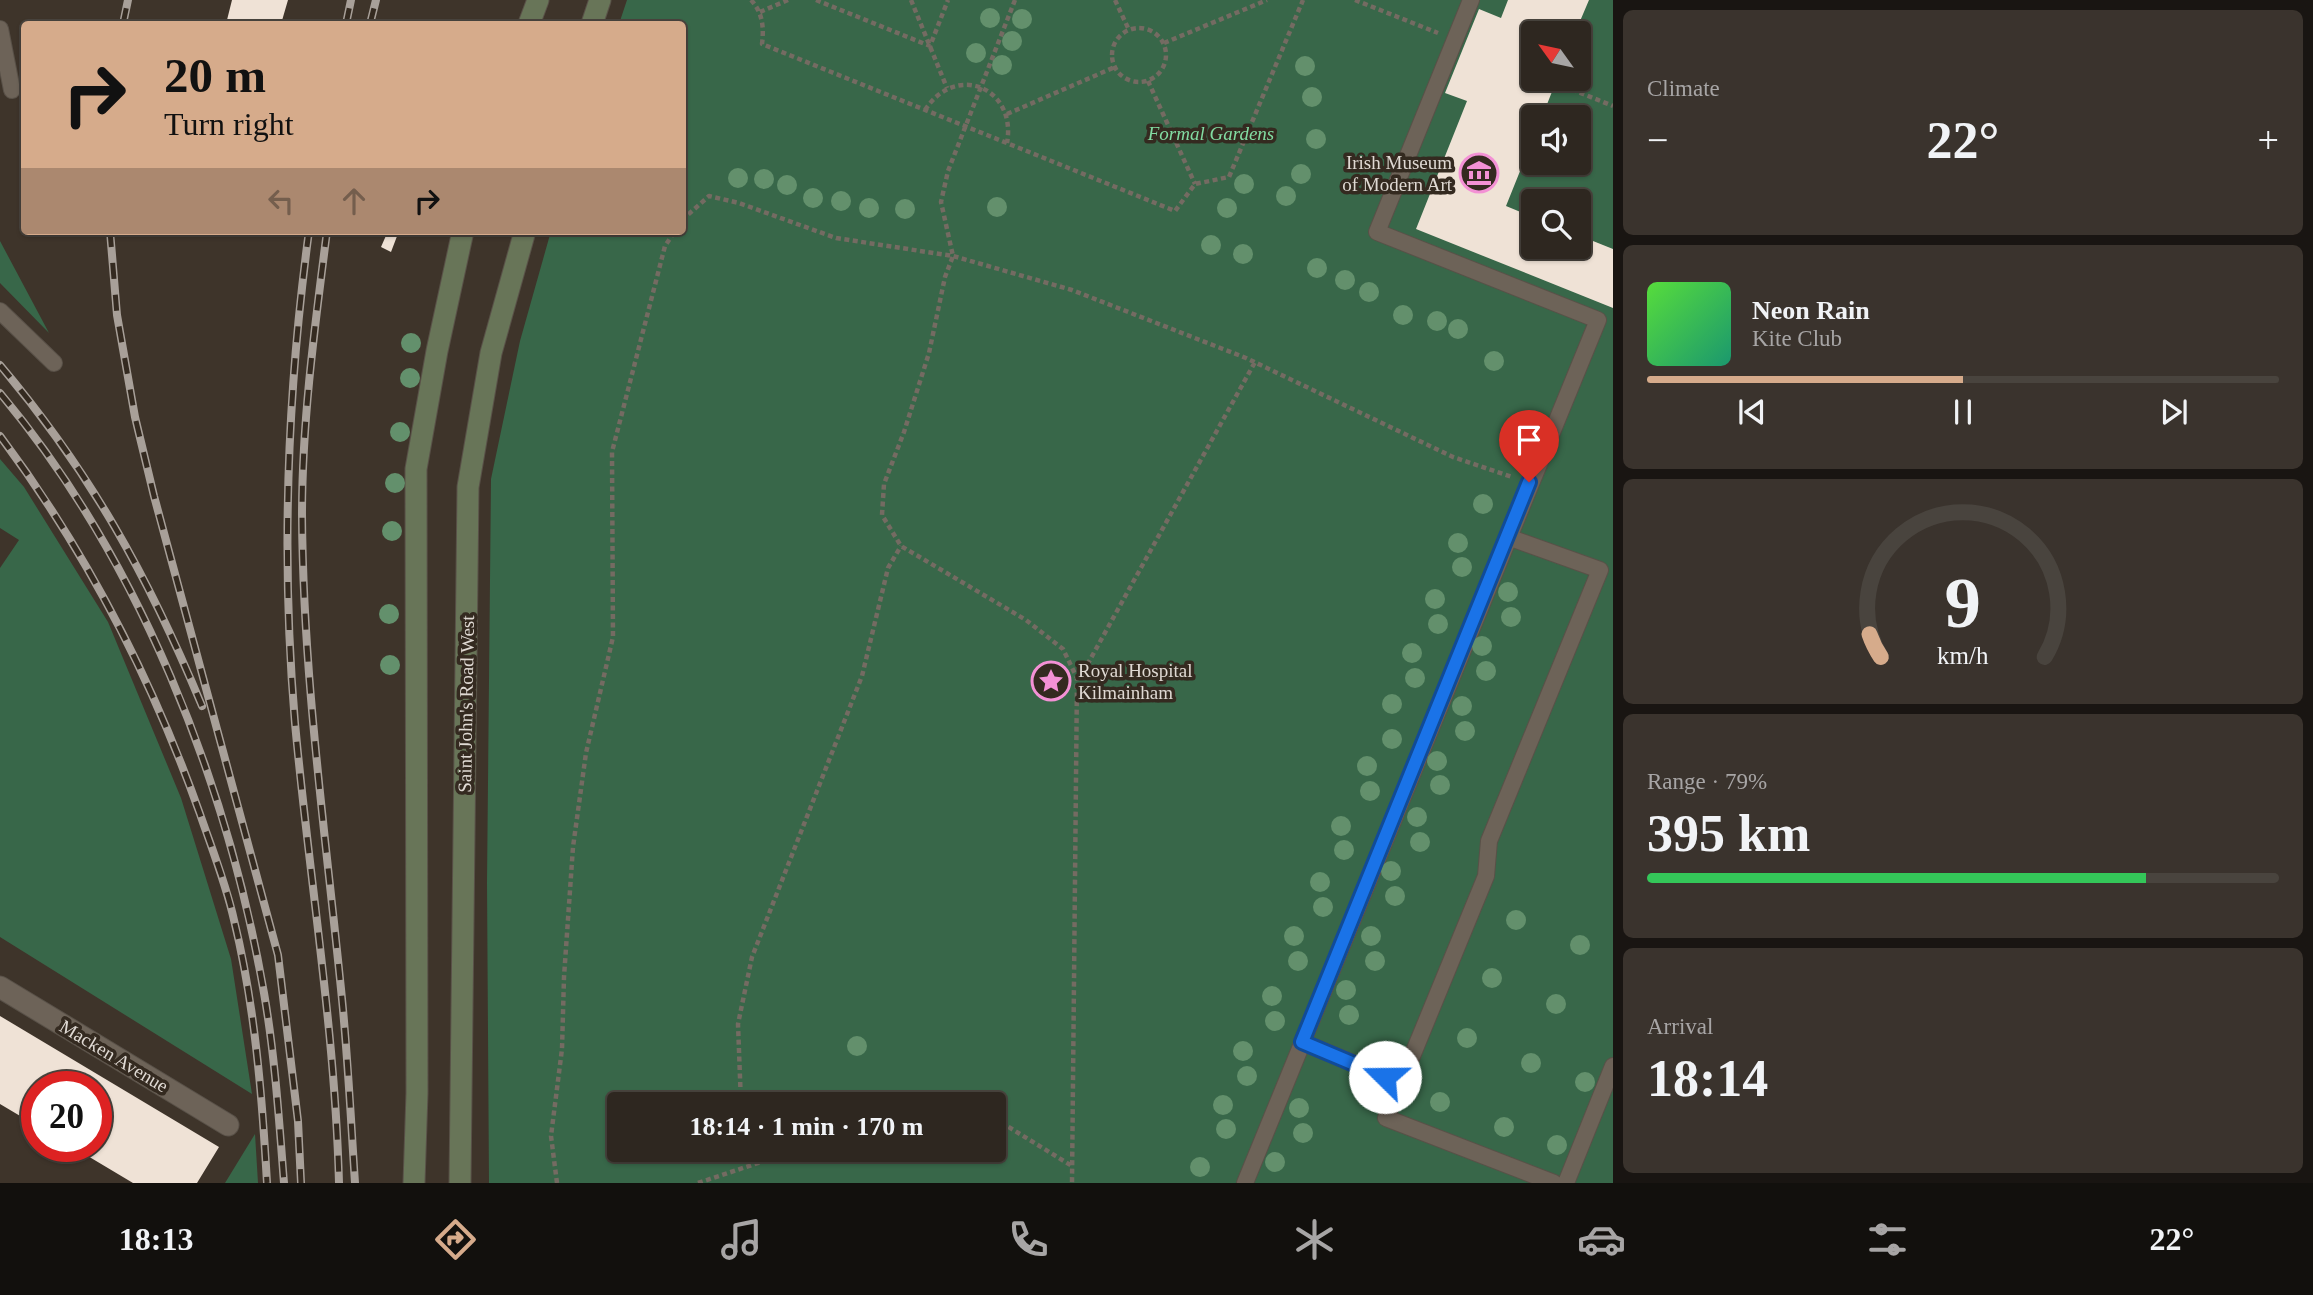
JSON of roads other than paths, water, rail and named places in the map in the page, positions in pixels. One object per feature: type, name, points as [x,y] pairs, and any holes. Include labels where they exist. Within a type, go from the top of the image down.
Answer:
[{"type":"main road","points":[[530,21],[538,0]]},
{"type":"main road","points":[[593,21],[600,0]]},
{"type":"main road","points":[[414,1183],[417,1093],[416,469],[437,351],[462,235]]},
{"type":"main road","name":"Saint John's Road West","points":[[460,1183],[468,487],[491,353],[524,235]]},
{"type":"street","name":"Macken Avenue","points":[[0,987],[228,1125]]},
{"type":"lane","points":[[1245,1183],[1529,482],[1598,320],[1377,232],[1471,0]]},
{"type":"lane","points":[[0,29],[12,90]]},
{"type":"lane","points":[[0,311],[54,363]]},
{"type":"lane","points":[[1507,537],[1600,570],[1489,841],[1486,876],[1387,1118],[1554,1183]]},
{"type":"lane","points":[[1302,1042],[1401,1083]]},
{"type":"lane","points":[[1566,1183],[1613,1066]]},
{"type":"railway","points":[[124,21],[128,0]]},
{"type":"railway","points":[[347,21],[351,0]]},
{"type":"railway","points":[[371,21],[376,0]]},
{"type":"railway","points":[[110,235],[117,315],[135,417],[278,955],[298,1121],[301,1183]]},
{"type":"railway","points":[[309,235],[291,415],[288,600],[295,723],[327,1010],[339,1183]]},
{"type":"railway","points":[[327,235],[304,444],[303,576],[316,757],[344,1022],[355,1183]]},
{"type":"railway","points":[[0,365],[33,405],[90,486],[115,527],[182,658],[202,706]]},
{"type":"railway","points":[[0,393],[50,458],[95,527],[135,600],[170,676],[201,754],[227,833],[248,913],[264,993],[274,1064],[284,1183]]},
{"type":"railway","points":[[0,436],[61,525],[114,618],[161,714],[200,814],[231,907],[247,985],[260,1084],[267,1183]]},
{"type":"place","name":"Irish Museum of Modern Art","points":[[1479,173]]},
{"type":"place","name":"Royal Hospital Kilmainham","points":[[1051,681]]},
{"type":"park label","name":"Formal Gardens","points":[[1211,133]]}]
